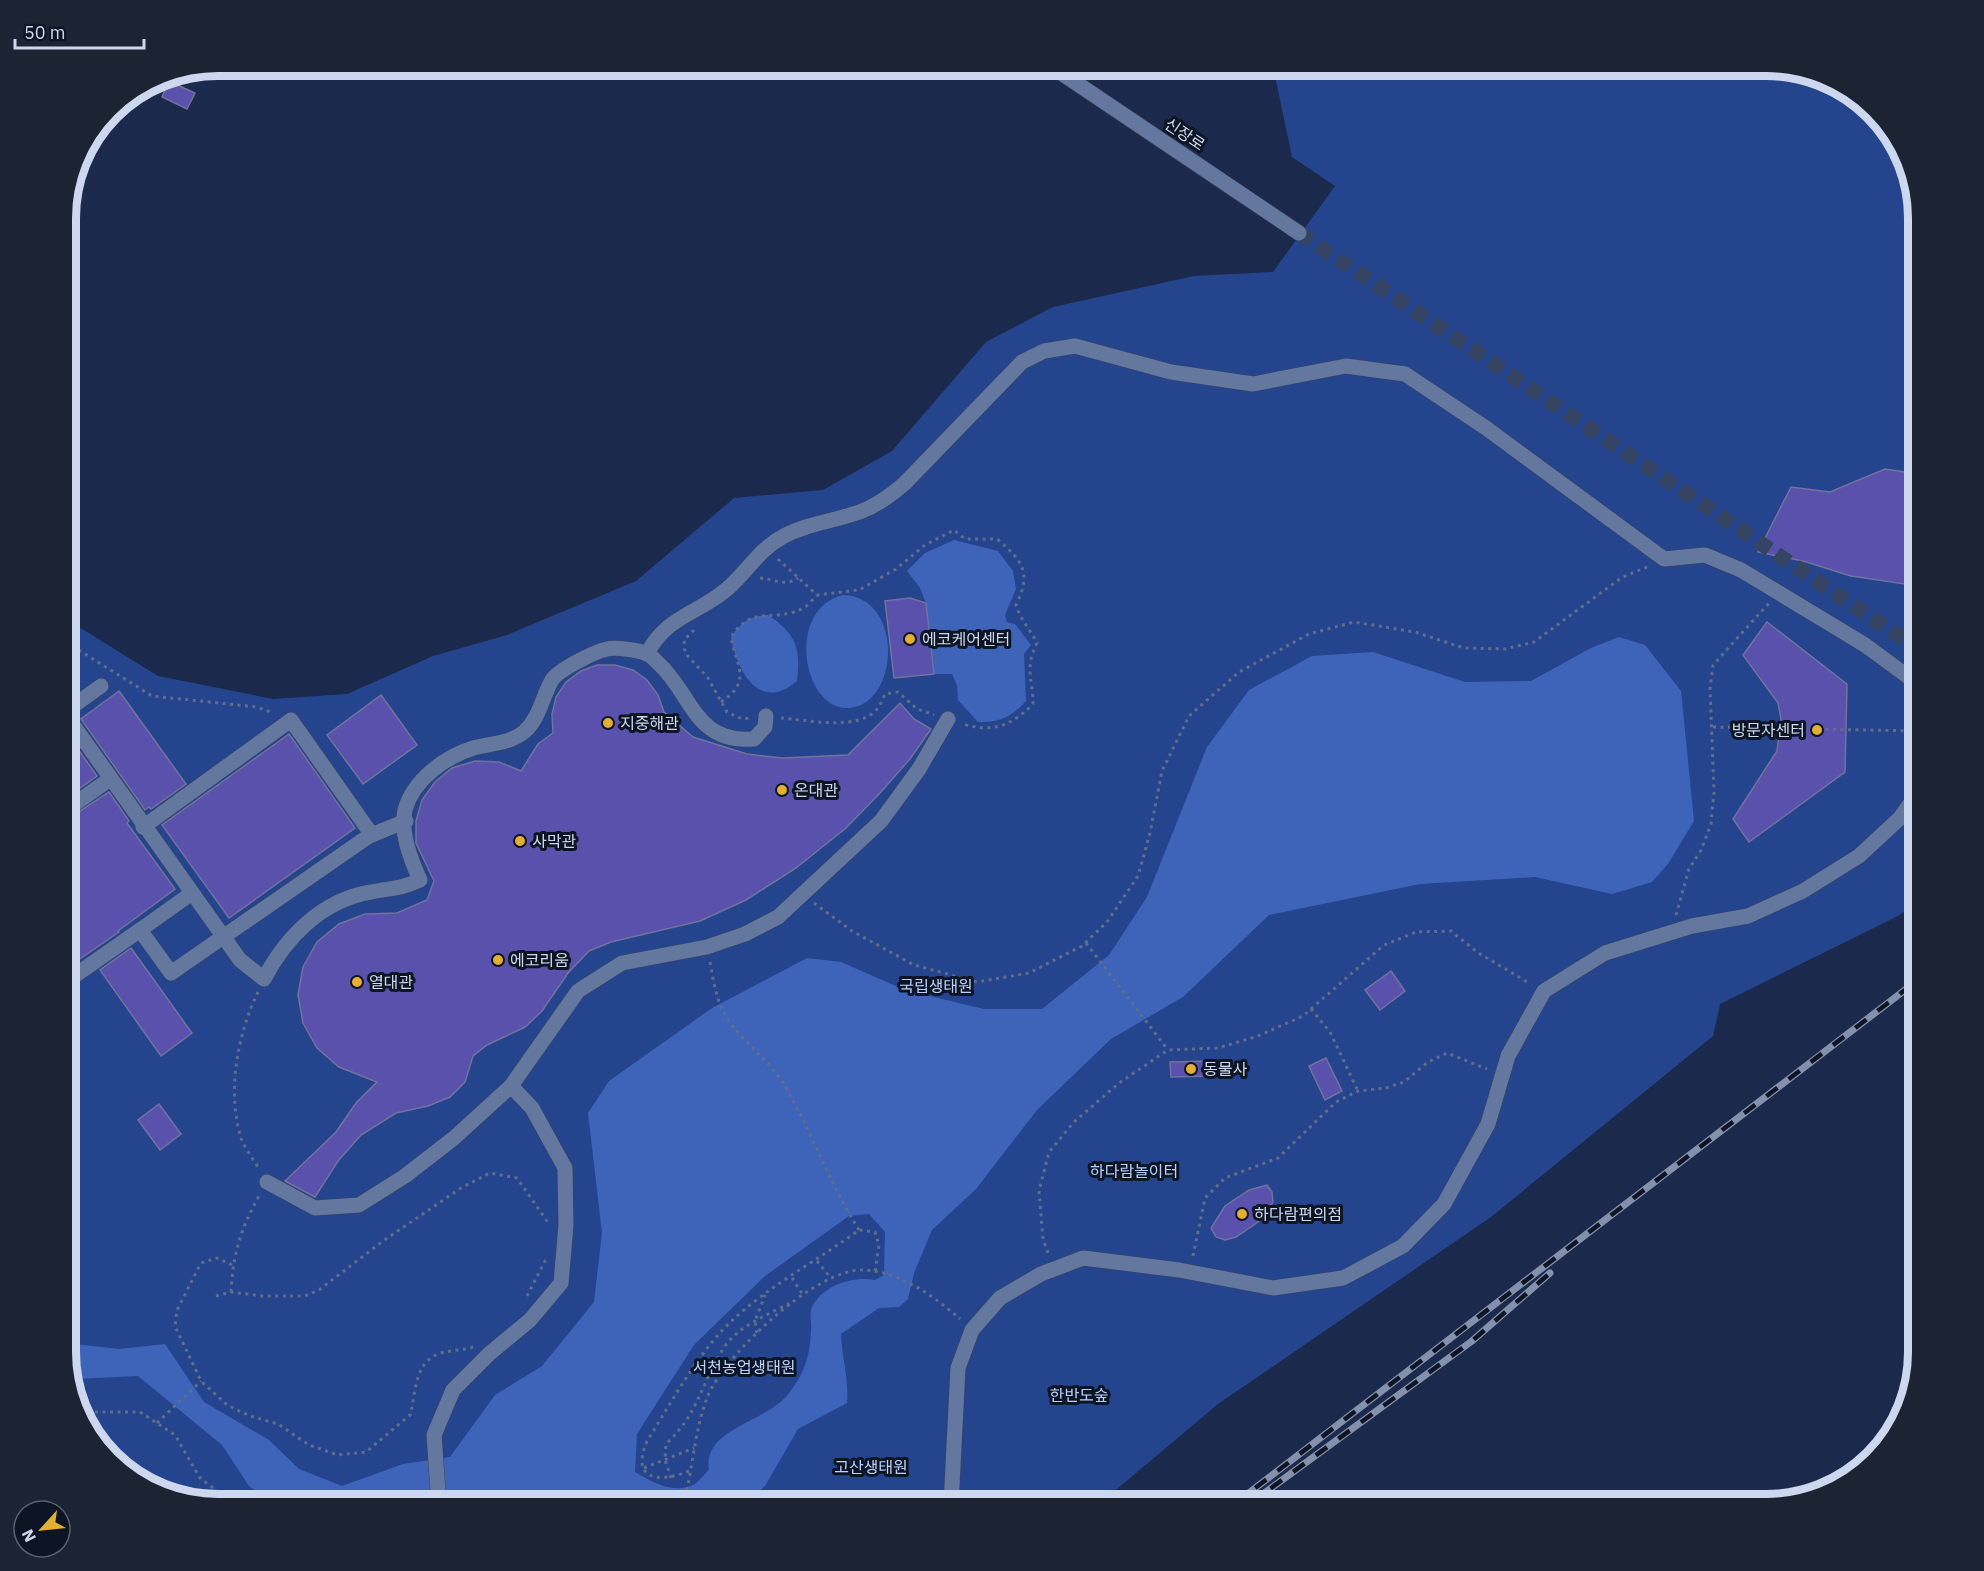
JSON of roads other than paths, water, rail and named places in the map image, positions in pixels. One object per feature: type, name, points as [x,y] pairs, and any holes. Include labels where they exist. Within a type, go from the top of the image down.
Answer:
[{"type":"street","name":"신장로","points":[[1066,76],[1299,232]]},
{"type":"street","points":[[647,654],[656,637],[670,623],[701,607],[727,589],[765,548],[801,528],[862,511],[886,498],[904,484],[1022,362],[1044,351],[1076,345],[1171,372],[1253,384],[1346,366],[1405,374],[1486,428],[1664,559],[1705,555],[1742,570],[1865,645],[1908,677]]},
{"type":"street","points":[[77,731],[143,827],[240,960],[264,979],[273,962],[296,931],[331,905],[370,892],[401,889],[420,880],[408,855],[405,812],[412,795],[428,774],[448,758],[473,748],[505,742],[525,731],[540,711],[553,678],[577,662],[608,649],[647,654],[671,675],[687,704],[710,729],[736,740],[754,739],[765,728],[766,716]]},
{"type":"street","points":[[77,703],[101,686]]},
{"type":"street","points":[[267,1182],[315,1208],[359,1205],[405,1176],[454,1138],[511,1086],[578,991],[622,963],[707,947],[746,934],[778,917],[804,896],[881,821],[919,769],[948,719]]},
{"type":"street","points":[[143,827],[291,720],[372,835]]},
{"type":"street","points":[[77,802],[110,779]]},
{"type":"street","points":[[952,1494],[958,1368],[972,1330],[1000,1298],[1054,1269],[1083,1258],[1190,1272],[1273,1288],[1343,1278],[1403,1246],[1444,1204],[1488,1124],[1508,1056],[1544,991],[1605,953],[1674,932],[1748,916],[1803,891],[1859,856],[1900,818],[1908,807]]},
{"type":"street","points":[[140,930],[171,974],[372,835],[405,821]]},
{"type":"street","points":[[77,974],[192,893]]},
{"type":"street","points":[[439,1494],[434,1435],[453,1390],[489,1354],[530,1320],[561,1282],[566,1225],[565,1168],[532,1108],[511,1086]]},
{"type":"tunnel","points":[[1299,233],[1908,642]]},
{"type":"railway","points":[[1247,1494],[1908,988]]},
{"type":"railway","points":[[1263,1494],[1472,1341],[1550,1273]]},
{"type":"place","name":"에코케어센터","points":[[910,639]]},
{"type":"place","name":"지중해관","points":[[608,723]]},
{"type":"place","name":"방문자센터","points":[[1817,730]]},
{"type":"place","name":"온대관","points":[[782,790]]},
{"type":"place","name":"사막관","points":[[520,841]]},
{"type":"place","name":"에코리움","points":[[498,960]]},
{"type":"place","name":"열대관","points":[[357,982]]},
{"type":"place","name":"동물사","points":[[1191,1069]]},
{"type":"place","name":"하다람편의점","points":[[1242,1214]]},
{"type":"park label","name":"국립생태원","points":[[936,986]]},
{"type":"park label","name":"하다람놀이터","points":[[1134,1171]]},
{"type":"park label","name":"서천농업생태원","points":[[744,1367]]},
{"type":"park label","name":"한반도숲","points":[[1079,1395]]},
{"type":"park label","name":"고산생태원","points":[[871,1467]]}]
